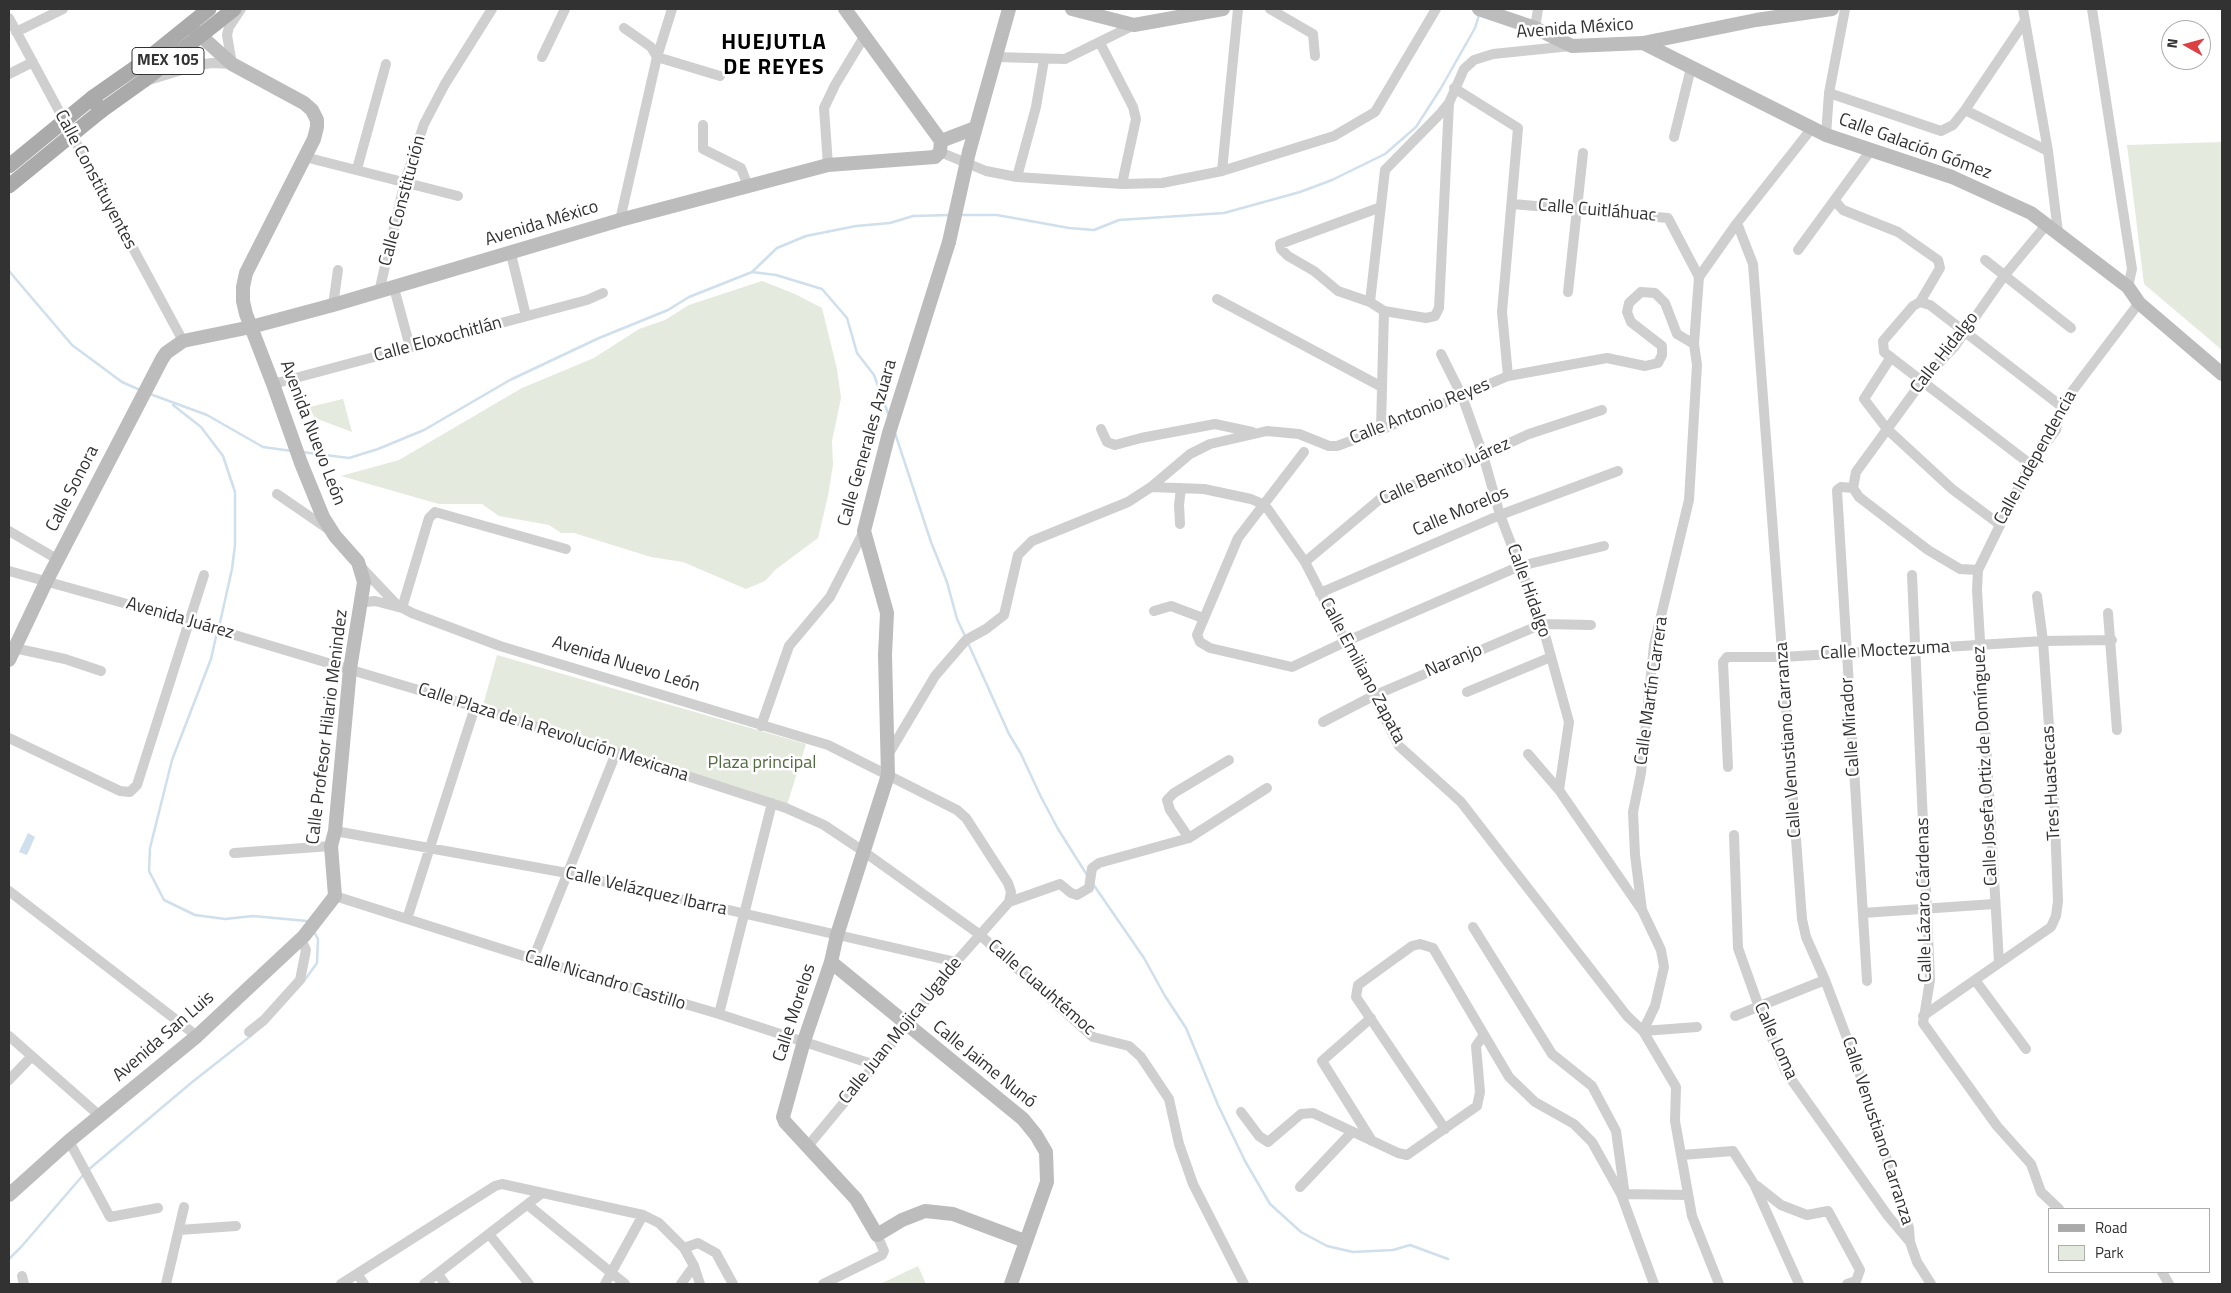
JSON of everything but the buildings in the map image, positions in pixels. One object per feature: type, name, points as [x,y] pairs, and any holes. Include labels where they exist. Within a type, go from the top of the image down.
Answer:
[{"type":"main road","name":"MEX 105","points":[[9,186],[101,111],[143,81],[194,30],[209,9]]},
{"type":"main road","name":"MEX 105","points":[[9,166],[92,98],[142,63],[194,30],[234,9]]},
{"type":"main road","points":[[92,98],[101,111]]},
{"type":"main road","points":[[26,153],[34,167]]},
{"type":"street","points":[[16,32],[63,9]]},
{"type":"street","points":[[143,81],[198,65],[212,63],[232,64],[227,35],[229,27],[241,9]]},
{"type":"street","name":"Calle Constitución","points":[[379,292],[405,182],[424,124],[445,84],[492,9]]},
{"type":"street","points":[[542,57],[565,9]]},
{"type":"street","points":[[620,220],[657,57],[672,9]]},
{"type":"street","points":[[844,9],[939,150],[986,171],[1017,177],[1122,184],[1162,183],[1222,171],[1334,136],[1375,112],[1436,9]]},
{"type":"street","name":"Calle Generales Azuara","points":[[761,726],[789,646],[830,597],[864,531],[890,433],[949,242],[969,152],[1009,9]]},
{"type":"street","points":[[1072,9],[1134,25]]},
{"type":"street","points":[[995,58],[1065,59],[1134,25],[1224,9]]},
{"type":"street","points":[[1222,171],[1238,9]]},
{"type":"street","points":[[1270,9],[1313,34],[1315,56]]},
{"type":"street","points":[[1479,9],[1535,28],[1572,46]]},
{"type":"street","points":[[1535,28],[1538,9]]},
{"type":"street","name":"Avenida México","points":[[1449,103],[1464,69],[1474,60],[1493,54],[1572,46],[1643,43],[1756,20],[1832,9]]},
{"type":"street","points":[[1826,135],[1829,93],[1845,9]]},
{"type":"street","points":[[2023,9],[2048,151],[2052,228]]},
{"type":"street","points":[[2092,9],[2132,269],[2128,288]]},
{"type":"street","name":"Calle Constituyentes","points":[[9,18],[183,341]]},
{"type":"street","points":[[1829,93],[1941,131],[1953,125],[1965,110],[2025,21]]},
{"type":"street","points":[[624,28],[651,47],[657,57],[720,76]]},
{"type":"street","name":"Avenida Nuevo León","points":[[194,30],[232,64],[274,85],[304,103],[312,110],[317,120],[317,127],[305,157],[246,273],[243,301],[301,464],[324,517],[333,532],[381,590],[402,608],[500,646],[828,745],[888,775]]},
{"type":"street","points":[[828,165],[824,108],[835,85],[864,37]]},
{"type":"street","points":[[1100,43],[1133,107],[1136,119],[1122,184]]},
{"type":"street","name":"Calle Galación Gómez","points":[[1643,43],[1826,135],[1952,176],[2031,213],[2128,288],[2139,303],[2222,374]]},
{"type":"street","points":[[1017,177],[1036,107],[1044,60]]},
{"type":"street","points":[[9,74],[33,62]]},
{"type":"street","points":[[357,169],[386,64]]},
{"type":"street","points":[[1674,137],[1691,68]]},
{"type":"street","points":[[1454,88],[1518,128],[1513,204],[1502,312],[1508,376]]},
{"type":"street","points":[[1370,302],[1385,170],[1449,103]]},
{"type":"street","points":[[1381,207],[1280,244],[1281,249],[1288,256],[1314,271],[1338,291],[1370,302],[1384,311],[1426,318],[1434,316],[1439,308],[1449,103]]},
{"type":"street","points":[[1965,110],[2048,151]]},
{"type":"street","points":[[703,125],[703,150],[741,168],[748,186]]},
{"type":"street","name":"Avenida México","points":[[166,352],[183,341],[251,327],[333,305],[511,254],[620,220],[828,165],[939,150],[976,128]]},
{"type":"street","points":[[1694,344],[1699,277],[1737,223],[1812,128]]},
{"type":"street","points":[[1798,250],[1871,150]]},
{"type":"street","points":[[1568,292],[1583,153]]},
{"type":"street","points":[[305,157],[458,196]]},
{"type":"street","points":[[1835,201],[1843,210],[1898,232],[1938,260],[1940,264],[1940,268],[1920,302],[1913,306],[1883,341],[1882,348],[1884,352],[1923,380],[2030,464]]},
{"type":"street","name":"Calle Cuitláhuac","points":[[1513,204],[1578,208],[1668,218],[1699,277]]},
{"type":"street","name":"Calle Venustiano Carranza","points":[[1737,223],[1753,264],[1802,918],[1806,937],[1825,980],[1862,1081],[1909,1228],[1910,1242]]},
{"type":"street","name":"Calle Hidalgo","points":[[1853,488],[1856,472],[1923,380],[1955,346],[2004,276],[2052,228]]},
{"type":"street","points":[[511,254],[526,316]]},
{"type":"street","points":[[1985,260],[2071,328]]},
{"type":"street","points":[[333,305],[338,270]]},
{"type":"street","name":"Calle Constitución","points":[[394,288],[410,347]]},
{"type":"street","name":"Calle Antonio Reyes","points":[[888,755],[935,676],[966,640],[986,629],[1004,615],[1018,555],[1032,541],[1128,502],[1151,487],[1190,454],[1210,444],[1267,431],[1299,434],[1329,446],[1337,446],[1508,376],[1607,358],[1645,366],[1658,363],[1662,355],[1662,346],[1631,322],[1627,312],[1629,303],[1640,292],[1655,293],[1665,303],[1678,334],[1694,344]]},
{"type":"street","name":"Calle Eloxochitlán","points":[[273,384],[587,300],[603,293]]},
{"type":"street","points":[[1217,299],[1382,387]]},
{"type":"street","points":[[1920,302],[1930,305],[2061,406]]},
{"type":"street","name":"Calle Independencia","points":[[1978,570],[2030,464],[2056,430],[2061,406],[2139,303]]},
{"type":"street","points":[[1380,430],[1384,311]]},
{"type":"street","name":"Calle Martín Carrera","points":[[1643,1031],[1655,1006],[1664,967],[1661,950],[1642,910],[1635,855],[1633,812],[1640,773],[1654,645],[1689,500],[1697,365],[1694,344]]},
{"type":"street","name":"Calle Sonora","points":[[11,654],[57,559],[166,352]]},
{"type":"street","name":"Calle Hidalgo","points":[[1441,354],[1462,396],[1483,455],[1500,515],[1542,624],[1569,722],[1559,790]]},
{"type":"street","points":[[1891,357],[1864,399],[1887,429],[1952,490],[1999,524]]},
{"type":"street","name":"Calle Benito Juárez","points":[[1305,562],[1380,499],[1529,434],[1602,410]]},
{"type":"street","points":[[1101,429],[1107,442],[1115,445],[1141,438],[1215,424],[1255,433]]},
{"type":"street","points":[[1304,452],[1238,538],[1197,634],[1200,642],[1210,648],[1292,667],[1520,566],[1604,546]]},
{"type":"street","name":"Calle Morelos","points":[[1320,593],[1500,515],[1618,471]]},
{"type":"street","name":"Calle Mirador","points":[[1853,488],[1841,486],[1837,490],[1867,981]]},
{"type":"street","points":[[1151,487],[1223,493],[1251,499],[1265,505]]},
{"type":"street","points":[[1180,524],[1179,505],[1181,488]]},
{"type":"street","points":[[1853,488],[1859,497],[1928,550],[1960,569],[1978,570]]},
{"type":"street","points":[[277,494],[333,532]]},
{"type":"street","name":"Calle Emiliano Zapata","points":[[1265,505],[1305,562],[1399,746],[1461,802],[1627,1016],[1643,1031],[1676,1087],[1675,1120],[1692,1216],[1719,1284]]},
{"type":"street","points":[[361,605],[366,602],[375,601],[402,608],[429,518],[435,512],[566,549]]},
{"type":"street","points":[[9,531],[57,559]]},
{"type":"street","name":"Calle Morelos","points":[[864,531],[887,613],[885,655],[888,775],[837,935],[831,962],[804,1041],[783,1117],[785,1122],[856,1199],[876,1236]]},
{"type":"street","name":"Calle Profesor Hilario Menindez","points":[[335,897],[331,846],[335,831],[350,669],[364,582],[358,562]]},
{"type":"street","name":"Calle Josefa Ortiz de Domínguez","points":[[1978,570],[1977,590],[1994,904],[1999,962]]},
{"type":"street","name":"Avenida Juárez","points":[[9,571],[193,622],[350,669]]},
{"type":"street","points":[[9,738],[120,791],[130,792],[137,785],[193,622],[204,575]]},
{"type":"street","name":"Calle Lázaro Cárdenas","points":[[1912,575],[1930,980],[1923,1016]]},
{"type":"street","name":"Tres Huastecas","points":[[1923,1016],[2050,927],[2056,916],[2058,901],[2054,797],[2043,641],[2037,596]]},
{"type":"street","points":[[1154,611],[1171,606],[1203,618]]},
{"type":"street","points":[[2108,613],[2112,640],[2117,730]]},
{"type":"street","name":"Naranjo","points":[[1323,722],[1373,696],[1542,624],[1591,625]]},
{"type":"street","points":[[2043,641],[2112,640]]},
{"type":"street","name":"Calle Moctezuma","points":[[1728,767],[1723,662],[1727,657],[1846,654],[2043,641]]},
{"type":"street","points":[[11,654],[65,659],[101,671]]},
{"type":"street","points":[[1467,692],[1551,656]]},
{"type":"street","name":"Calle Plaza de la Revolución Mexicana","points":[[350,669],[772,803],[824,826],[863,851]]},
{"type":"street","points":[[407,919],[431,849],[474,707]]},
{"type":"street","points":[[533,960],[616,753]]},
{"type":"street","points":[[1528,754],[1559,790],[1642,910]]},
{"type":"street","points":[[1188,838],[1170,810],[1167,800],[1229,760]]},
{"type":"street","points":[[888,775],[957,810],[966,818],[1008,883],[1010,897],[1060,884],[1071,893],[1077,895],[1088,888],[1092,868],[1099,863],[1188,838],[1267,788]]},
{"type":"street","points":[[718,1014],[772,803]]},
{"type":"street","name":"Calle Velázquez Ibarra","points":[[335,831],[567,873],[956,962]]},
{"type":"street","name":"Calle Loma","points":[[1734,835],[1738,948],[1759,1007],[1786,1072],[1888,1216],[1910,1242]]},
{"type":"street","points":[[234,853],[331,846]]},
{"type":"street","name":"Calle Cuauhtémoc","points":[[863,851],[980,934],[1093,1037],[1129,1046],[1141,1057],[1169,1099],[1179,1144],[1193,1184],[1244,1284]]},
{"type":"street","points":[[9,891],[196,1036]]},
{"type":"street","name":"Calle Nicandro Castillo","points":[[335,897],[533,960],[718,1014],[875,1065]]},
{"type":"street","name":"Avenida San Luis","points":[[9,1195],[69,1141],[196,1036],[302,938],[335,897]]},
{"type":"street","name":"Calle Juan Mojica Ugalde","points":[[808,1146],[1010,897]]},
{"type":"street","points":[[1863,913],[1994,904]]},
{"type":"street","points":[[1473,927],[1552,1054],[1592,1086],[1616,1131],[1624,1189],[1621,1194]]},
{"type":"street","points":[[249,1032],[264,1020],[300,980],[306,950],[302,938]]},
{"type":"street","points":[[1445,1128],[1356,997],[1358,986],[1412,946],[1420,944],[1433,948],[1483,1036],[1509,1077],[1535,1102],[1574,1124],[1592,1142],[1621,1194],[1654,1284]]},
{"type":"street","name":"Calle Jaime Nunó","points":[[831,962],[1023,1119],[1036,1135],[1046,1152],[1047,1182],[1011,1284]]},
{"type":"street","points":[[1735,1016],[1825,980]]},
{"type":"street","points":[[1975,980],[2026,1049]]},
{"type":"street","points":[[1923,1016],[1923,1023],[1997,1126],[2031,1164],[2041,1192],[2058,1208]]},
{"type":"street","points":[[1370,1018],[1322,1061],[1372,1141]]},
{"type":"street","points":[[1643,1031],[1698,1027]]},
{"type":"street","points":[[9,1036],[100,1116]]},
{"type":"street","points":[[1241,1112],[1259,1136],[1268,1142],[1301,1114],[1313,1113],[1407,1155],[1477,1106],[1480,1092],[1476,1046],[1483,1036]]},
{"type":"street","points":[[9,1080],[32,1056]]},
{"type":"street","points":[[1300,1187],[1352,1132]]},
{"type":"street","points":[[69,1141],[110,1217],[158,1208]]},
{"type":"street","points":[[1682,1155],[1733,1151],[1754,1184],[1799,1284]]},
{"type":"street","points":[[1754,1184],[1781,1205],[1807,1215],[1828,1211],[1860,1270],[1856,1281],[1847,1284]]},
{"type":"street","points":[[341,1284],[498,1185],[542,1192],[643,1215],[660,1223],[684,1248],[694,1266],[700,1284]]},
{"type":"street","points":[[424,1284],[542,1192]]},
{"type":"street","points":[[1621,1194],[1688,1195]]},
{"type":"street","points":[[528,1204],[624,1284]]},
{"type":"street","points":[[166,1284],[184,1207]]},
{"type":"street","points":[[823,1284],[882,1255],[884,1251],[876,1236],[902,1220],[924,1211],[954,1214],[1025,1241]]},
{"type":"street","points":[[605,1284],[643,1215]]},
{"type":"street","points":[[178,1230],[236,1226]]},
{"type":"street","points":[[489,1234],[529,1284]]},
{"type":"street","points":[[1910,1242],[1917,1262],[1931,1284]]},
{"type":"street","points":[[684,1248],[698,1243],[716,1253],[733,1284]]},
{"type":"street","points":[[681,1284],[694,1266]]},
{"type":"street","points":[[2163,1273],[2170,1284]]},
{"type":"street","points":[[438,1274],[445,1284]]},
{"type":"street","points":[[358,1275],[364,1284]]},
{"type":"green space","points":[[2222,142],[2222,350],[2144,284],[2127,145]]},
{"type":"green space","points":[[762,281],[795,294],[822,308],[837,369],[841,398],[832,441],[833,465],[828,496],[818,538],[775,570],[765,581],[746,589],[683,562],[651,557],[574,533],[561,533],[549,525],[499,516],[482,504],[439,504],[341,476],[399,460],[522,388],[594,358],[639,329],[665,320],[689,305]]},
{"type":"green space","points":[[343,399],[352,432],[315,418],[309,407]]},
{"type":"green space","name":"Plaza principal","points":[[497,655],[806,744],[787,805],[482,709]]},
{"type":"green space","points":[[918,1266],[926,1284],[880,1284]]},
{"type":"water","points":[[28,833],[35,837],[27,855],[19,852]]},
{"type":"waterway","points":[[960,215],[997,215],[1069,228],[1094,230],[1119,220],[1224,213],[1300,192],[1332,180],[1385,154],[1416,127],[1441,88],[1475,28],[1479,15]]},
{"type":"waterway","points":[[302,452],[349,458],[378,449],[424,430],[510,380],[599,338],[668,310],[689,297],[752,272],[777,248],[806,236],[856,226],[890,223],[913,216],[950,215]]},
{"type":"waterway","points":[[9,271],[72,345],[122,382],[140,390]]},
{"type":"waterway","points":[[752,272],[776,275],[822,289],[847,318],[857,353],[874,375],[889,416]]},
{"type":"waterway","points":[[150,394],[207,415],[263,447],[292,451]]},
{"type":"waterway","points":[[173,405],[201,427],[223,456],[235,492],[235,545],[232,569],[219,627]]},
{"type":"waterway","points":[[895,433],[931,542],[947,582],[957,619],[966,638]]},
{"type":"waterway","points":[[217,632],[211,659],[172,760],[150,848],[149,871],[164,900],[195,915],[225,919],[253,916],[307,921],[308,923]]},
{"type":"waterway","points":[[968,643],[1009,734],[1021,754],[1041,797],[1058,829],[1087,875]]},
{"type":"waterway","points":[[1093,884],[1144,958],[1165,996],[1186,1028],[1218,1105],[1245,1161],[1270,1204],[1301,1232],[1327,1246],[1353,1252],[1393,1250],[1410,1245],[1448,1259]]},
{"type":"waterway","points":[[304,981],[317,963],[318,939],[314,932]]},
{"type":"waterway","points":[[88,1170],[191,1083],[252,1035]]},
{"type":"waterway","points":[[9,1259],[84,1174]]},
{"type":"district","name":"HUEJUTLA DE REYES","points":[[774,56]]}]
